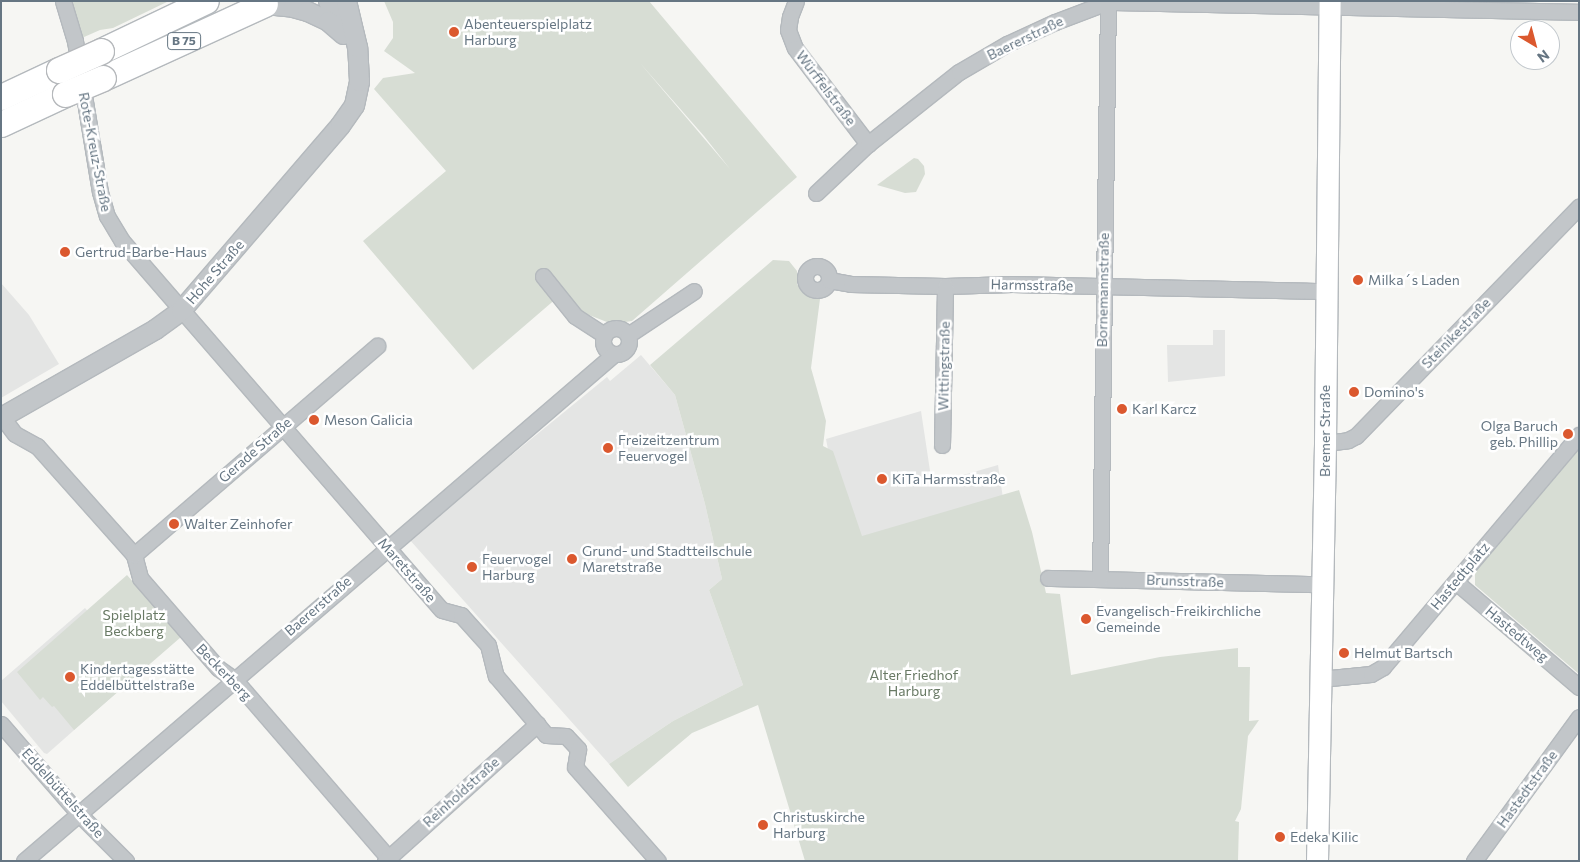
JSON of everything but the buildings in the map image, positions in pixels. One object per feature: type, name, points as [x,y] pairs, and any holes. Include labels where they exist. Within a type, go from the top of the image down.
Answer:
[{"type":"highway","name":"B 75","points":[[1,97],[206,1]]},
{"type":"highway","name":"B 75","points":[[1,124],[265,4]]},
{"type":"main road","name":"Bremer Straße","points":[[1317,861],[1325,443],[1330,3]]},
{"type":"street","name":"Rote-Kreuz-Straße","points":[[62,1],[74,42],[100,192],[107,216],[122,241],[182,310]]},
{"type":"street","name":"Hohe Straße","points":[[328,1],[358,62]]},
{"type":"street","name":"Hohe Straße","points":[[2,417],[155,329],[182,310],[348,115],[357,94],[358,62],[355,35],[346,1]]},
{"type":"street","name":"Würffelstraße","points":[[796,1],[790,17],[788,30],[795,48],[868,144]]},
{"type":"street","name":"Baererstraße","points":[[816,193],[868,144],[959,72],[1007,44],[1055,22],[1108,2],[1330,3],[1579,12]]},
{"type":"street","name":"Bornemannstraße","points":[[1100,579],[1108,2]]},
{"type":"street","points":[[265,4],[281,5],[307,11],[328,22],[344,34]]},
{"type":"street","name":"Steinikestraße","points":[[1325,443],[1348,440],[1356,436],[1579,207]]},
{"type":"street","points":[[543,276],[575,316],[604,335]]},
{"type":"street","name":"Harmsstraße","points":[[829,280],[851,284],[945,286],[1012,284],[1326,291]]},
{"type":"street","name":"Wittingstraße","points":[[942,445],[945,286]]},
{"type":"street","name":"Baererstraße","points":[[24,861],[614,354],[618,354],[626,349],[629,340],[628,335],[694,291]]},
{"type":"street","name":"Maretstraße","points":[[182,310],[442,610],[461,615],[488,645],[496,676],[546,735],[566,736],[578,749],[575,767],[658,861]]},
{"type":"street","points":[[604,335],[616,328],[621,328],[628,335]]},
{"type":"street","points":[[604,335],[603,344],[605,349],[614,354]]},
{"type":"street","name":"Gerade Straße","points":[[134,555],[377,346]]},
{"type":"street","name":"Beckerberg","points":[[2,417],[15,434],[37,446],[134,555],[140,578],[218,668],[234,679],[388,860]]},
{"type":"street","name":"Hastedtplatz","points":[[1320,679],[1371,674],[1383,668],[1579,435]]},
{"type":"street","name":"Brunsstraße","points":[[1048,578],[1322,584]]},
{"type":"street","name":"Hastedtweg","points":[[1456,582],[1579,686]]},
{"type":"street","name":"Hastedtstraße","points":[[1474,861],[1574,736],[1579,717]]},
{"type":"street","name":"Eddelbüttelstraße","points":[[1,724],[78,813],[126,861]]},
{"type":"street","name":"Reinholdstraße","points":[[388,860],[537,724]]},
{"type":"shaded area","points":[[1,283],[29,315],[59,364],[1,398]]},
{"type":"shaded area","points":[[1213,330],[1225,330],[1225,376],[1168,382],[1167,345],[1213,345]]},
{"type":"shaded area","name":"Grund‐ und Stadtteilschule Maretstraße","points":[[641,355],[675,395],[705,504],[722,579],[709,590],[743,685],[673,721],[609,764],[409,539],[607,377],[610,381]]},
{"type":"shaded area","name":"KiTa Harmsstraße","points":[[921,411],[932,484],[998,465],[1003,498],[858,541],[839,510],[826,439]]},
{"type":"shaded area","name":"Kindertagesstätte Eddelbüttelstraße","points":[[85,608],[140,672],[47,754],[44,753],[1,701],[1,681]]},
{"type":"green space","points":[[62,1],[169,1],[113,28],[100,30],[75,41]]},
{"type":"green space","points":[[384,1],[649,1],[797,177],[632,321],[612,324],[584,313],[565,291],[473,370],[363,241],[446,171],[374,89],[383,78],[415,73],[384,51],[393,38],[393,22]],"holes":[[[640,63],[704,136],[730,169]]]},
{"type":"green space","points":[[914,158],[918,159],[924,166],[925,174],[916,192],[905,193],[877,185]]},
{"type":"green space","name":"Alter Friedhof Harburg","points":[[773,260],[789,261],[797,271],[797,284],[801,290],[813,298],[820,299],[811,368],[826,421],[823,446],[833,451],[862,536],[1019,490],[1032,532],[1046,593],[1060,594],[1071,675],[1160,657],[1238,648],[1238,667],[1250,667],[1249,721],[1259,720],[1248,736],[1241,809],[1235,821],[1239,822],[1238,861],[805,861],[758,705],[692,733],[628,787],[609,764],[673,721],[743,685],[709,590],[722,579],[705,504],[675,395],[650,365]]},
{"type":"green space","points":[[1579,445],[1579,674],[1475,585],[1475,566]]},
{"type":"green space","name":"Kindertagesstätte Eddelbüttelstraße","points":[[127,575],[181,637],[74,730],[54,706],[52,707],[43,697],[40,700],[17,672]]},
{"type":"place","name":"Abenteuerspielplatz Harburg","points":[[454,32]]},
{"type":"place","name":"Gertrud-Barbe-Haus","points":[[65,252]]},
{"type":"place","name":"Milka´s Laden","points":[[1358,280]]},
{"type":"place","name":"Domino's","points":[[1354,392]]},
{"type":"place","name":"Karl Karcz","points":[[1122,409]]},
{"type":"place","name":"Meson Galicia","points":[[314,420]]},
{"type":"place","name":"Olga Baruch geb. Phillip","points":[[1568,434]]},
{"type":"place","name":"Freizeitzentrum Feuervogel","points":[[608,448]]},
{"type":"place","name":"KiTa Harmsstraße","points":[[882,479]]},
{"type":"place","name":"Walter Zeinhofer","points":[[174,524]]},
{"type":"place","name":"Grund‐ und Stadtteilschule Maretstraße","points":[[572,559]]},
{"type":"place","name":"Feuervogel Harburg","points":[[472,567]]},
{"type":"place","name":"Evangelisch-Freikirchliche Gemeinde","points":[[1086,619]]},
{"type":"place","name":"Helmut Bartsch","points":[[1344,653]]},
{"type":"place","name":"Kindertagesstätte Eddelbüttelstraße","points":[[70,677]]},
{"type":"place","name":"Christuskirche Harburg","points":[[763,825]]},
{"type":"place","name":"Edeka Kilic","points":[[1280,837]]},
{"type":"park label","name":"Spielplatz Beckberg","points":[[134,624]]}]
